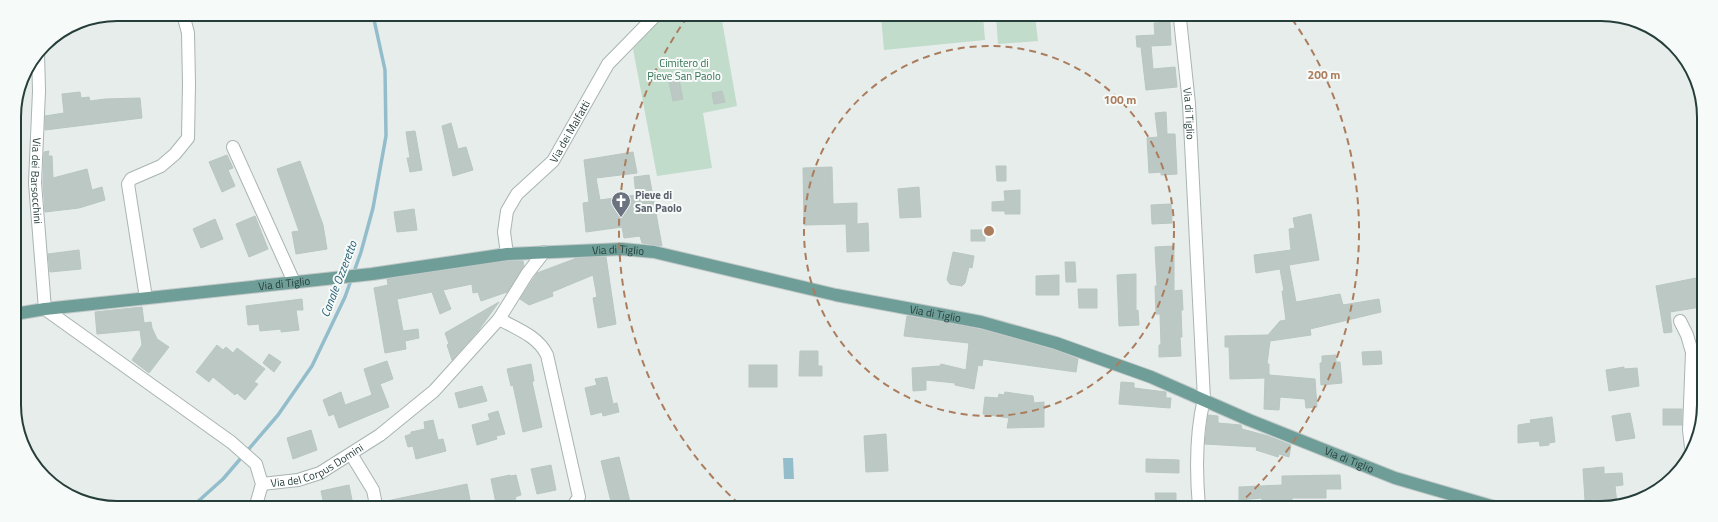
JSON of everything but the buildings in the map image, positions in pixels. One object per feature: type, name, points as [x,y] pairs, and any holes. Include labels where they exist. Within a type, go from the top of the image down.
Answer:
[{"type":"main road","name":"Via di Tiglio","points":[[21,313],[45,309],[333,277],[372,274],[507,254],[622,249],[654,252],[836,295],[981,322],[1056,343],[1151,377],[1249,420],[1395,478],[1474,501]]},
{"type":"street","points":[[146,298],[128,184],[131,179],[161,166],[175,154],[188,138],[190,84],[188,33],[185,21]]},
{"type":"street","name":"Via dei Malfatti","points":[[507,254],[504,232],[507,211],[517,194],[553,161],[608,64],[650,21]]},
{"type":"street","name":"Via di Tiglio","points":[[1180,21],[1189,104],[1204,400]]},
{"type":"street","name":"Via dei Barsocchini","points":[[38,63],[39,91],[35,183],[45,309]]},
{"type":"street","points":[[233,147],[294,282]]},
{"type":"street","name":"Via del Corpus Domini","points":[[45,309],[231,442],[256,464],[262,484],[310,477],[320,473],[380,435],[434,391],[499,319],[527,274],[544,252]]},
{"type":"street","points":[[499,319],[534,338],[543,347],[547,355],[578,497],[576,501]]},
{"type":"street","points":[[1680,321],[1687,335],[1692,352],[1689,430],[1690,441]]},
{"type":"street","points":[[1199,501],[1198,475],[1200,430],[1204,400]]},
{"type":"street","points":[[351,454],[373,490],[375,501]]},
{"type":"street","points":[[257,501],[262,484]]},
{"type":"green space","name":"Cimitero di Pieve San Paolo","points":[[659,21],[722,21],[737,106],[703,113],[712,168],[657,176],[633,49]]},
{"type":"green space","points":[[881,21],[983,21],[985,40],[884,50]]},
{"type":"green space","points":[[996,21],[1036,21],[1038,41],[998,44]]},
{"type":"water","points":[[783,458],[793,458],[794,479],[784,479]]},
{"type":"waterway","name":"Canale Ozzeretto","points":[[198,501],[223,479],[278,415],[312,366],[345,297],[361,252],[373,208],[386,136],[385,70],[374,21]]},
{"type":"place","name":"Pieve di San Paolo","points":[[621,218]]}]
